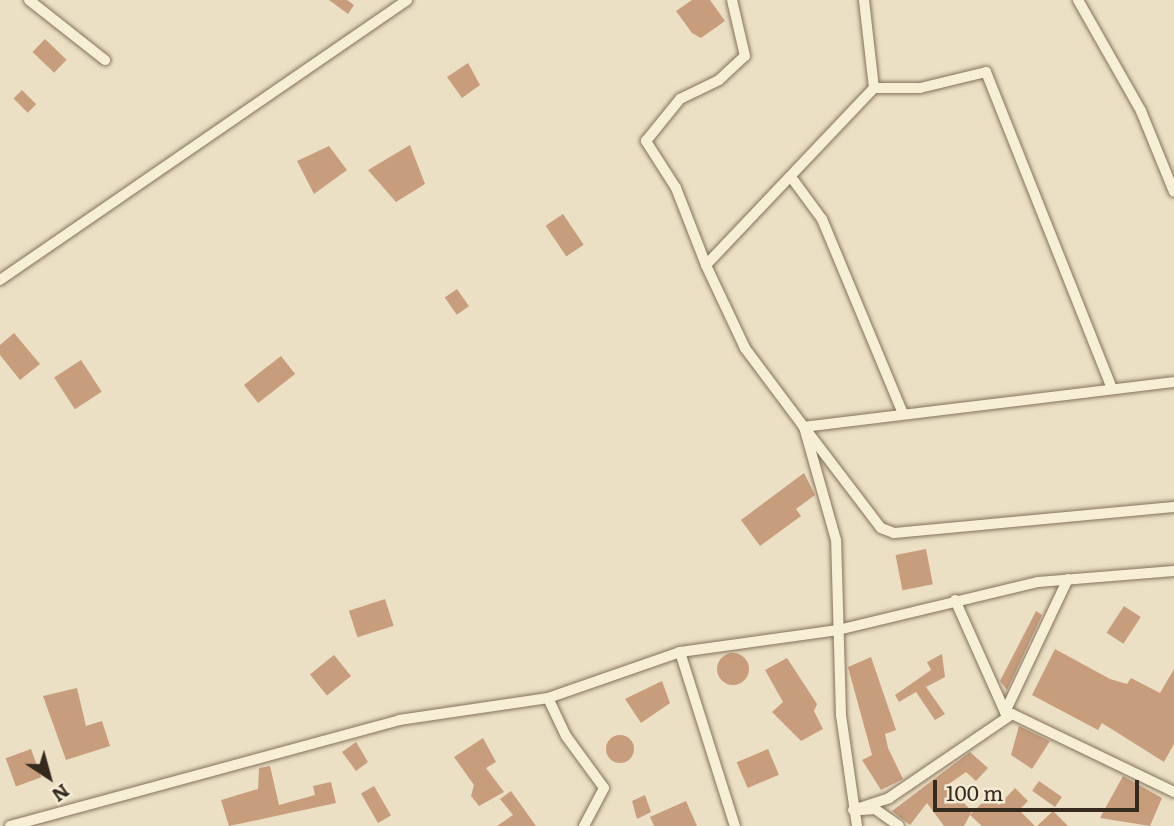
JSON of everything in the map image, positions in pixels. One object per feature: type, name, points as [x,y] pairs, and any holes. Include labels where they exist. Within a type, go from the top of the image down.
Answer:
[{"type":"street","points":[[29,0],[105,60]]},
{"type":"street","points":[[0,280],[407,0]]},
{"type":"street","points":[[732,0],[745,56],[719,80],[680,99],[646,141],[676,188],[706,265],[745,348],[881,528],[894,533],[1174,506]]},
{"type":"street","points":[[864,0],[874,88]]},
{"type":"street","points":[[1078,0],[1141,111],[1174,192]]},
{"type":"street","points":[[706,265],[874,88],[920,88],[986,72],[1111,386]]},
{"type":"street","points":[[791,177],[822,219],[903,414]]},
{"type":"street","points":[[804,427],[1111,386],[1174,382]]},
{"type":"street","points":[[804,427],[836,540],[838,631],[853,810],[857,826]]},
{"type":"street","points":[[10,826],[399,720],[548,698],[680,652],[838,631],[955,600],[1068,579],[1174,572]]},
{"type":"street","points":[[853,810],[889,798],[1006,714],[1068,579]]},
{"type":"street","points":[[955,600],[1006,714]]},
{"type":"street","points":[[680,652],[735,826]]},
{"type":"street","points":[[548,698],[566,736],[604,788],[584,826]]},
{"type":"street","points":[[1006,714],[1029,718],[1174,792]]},
{"type":"street","points":[[853,810],[874,809],[899,826]]},
{"type":"building","points":[[329,0],[347,0],[354,5],[348,14]]},
{"type":"building","points":[[692,0],[710,0],[725,21],[701,38],[692,33],[676,11]]},
{"type":"building","points":[[45,39],[67,60],[54,73],[32,52]]},
{"type":"building","points":[[468,63],[480,85],[462,98],[447,77]]},
{"type":"building","points":[[22,90],[36,104],[28,113],[14,98]]},
{"type":"building","points":[[410,145],[425,184],[396,202],[368,170]]},
{"type":"building","points":[[329,146],[347,170],[314,194],[297,161]]},
{"type":"building","points":[[563,214],[584,245],[566,256],[546,226]]},
{"type":"building","points":[[457,289],[469,306],[457,315],[445,298]]},
{"type":"building","points":[[14,333],[40,364],[20,380],[0,355],[0,345]]},
{"type":"building","points":[[281,356],[295,374],[258,403],[244,385]]},
{"type":"building","points":[[81,360],[102,392],[75,409],[54,377]]},
{"type":"building","points":[[804,473],[815,495],[796,509],[801,516],[760,546],[741,520]]},
{"type":"building","points":[[926,549],[933,584],[902,590],[896,555]]},
{"type":"building","points":[[385,599],[394,626],[358,637],[349,611]]},
{"type":"building","points":[[1124,606],[1141,617],[1123,644],[1107,633]]},
{"type":"building","points":[[1036,611],[1042,615],[1007,690],[1000,681]]},
{"type":"building","points":[[1055,649],[1110,679],[1127,684],[1131,678],[1160,693],[1174,669],[1174,744],[1164,762],[1102,723],[1098,730],[1032,695]]},
{"type":"building","points":[[733,653],[744,658],[749,669],[744,680],[733,685],[722,680],[717,669],[722,658]]},
{"type":"building","points":[[942,654],[945,677],[926,687],[945,714],[935,720],[916,692],[899,702],[895,695],[931,670],[927,662]]},
{"type":"building","points":[[334,655],[351,676],[327,695],[310,675]]},
{"type":"building","points":[[871,657],[896,730],[885,734],[888,748],[903,779],[881,790],[862,760],[872,755],[848,667]]},
{"type":"building","points":[[787,658],[817,704],[814,711],[823,729],[801,741],[772,712],[783,702],[765,670]]},
{"type":"building","points":[[662,681],[670,703],[641,723],[625,699]]},
{"type":"building","points":[[77,688],[86,726],[102,721],[110,746],[66,760],[43,696]]},
{"type":"building","points":[[1019,726],[1050,741],[1032,769],[1011,755]]},
{"type":"building","points":[[620,735],[630,739],[634,749],[630,759],[620,763],[610,759],[606,749],[610,739]]},
{"type":"building","points":[[483,738],[496,762],[486,768],[504,792],[479,806],[471,796],[474,785],[454,757]]},
{"type":"building","points":[[356,742],[368,762],[356,771],[342,752]]},
{"type":"building","points":[[31,749],[41,777],[16,786],[6,758]]},
{"type":"building","points":[[768,749],[779,775],[748,788],[737,762]]},
{"type":"building","points":[[970,752],[988,768],[976,781],[966,772],[946,786],[972,811],[964,826],[944,826],[927,803],[910,825],[892,811]]},
{"type":"building","points":[[270,766],[279,805],[315,795],[313,786],[331,782],[336,803],[229,826],[221,800],[258,789],[259,768]]},
{"type":"building","points":[[1123,776],[1162,798],[1150,826],[1100,818]]},
{"type":"building","points":[[1039,781],[1062,797],[1055,807],[1032,791]]},
{"type":"building","points":[[374,786],[391,815],[378,823],[361,794]]},
{"type":"building","points":[[1015,788],[1028,801],[1019,810],[1035,826],[982,826],[970,815],[989,796],[999,805]]},
{"type":"building","points":[[511,791],[536,826],[497,826],[513,815],[500,799]]},
{"type":"building","points":[[645,795],[651,812],[637,819],[632,801]]},
{"type":"building","points":[[686,801],[697,826],[654,826],[650,817]]},
{"type":"building","points":[[1053,811],[1068,826],[1037,826]]}]
